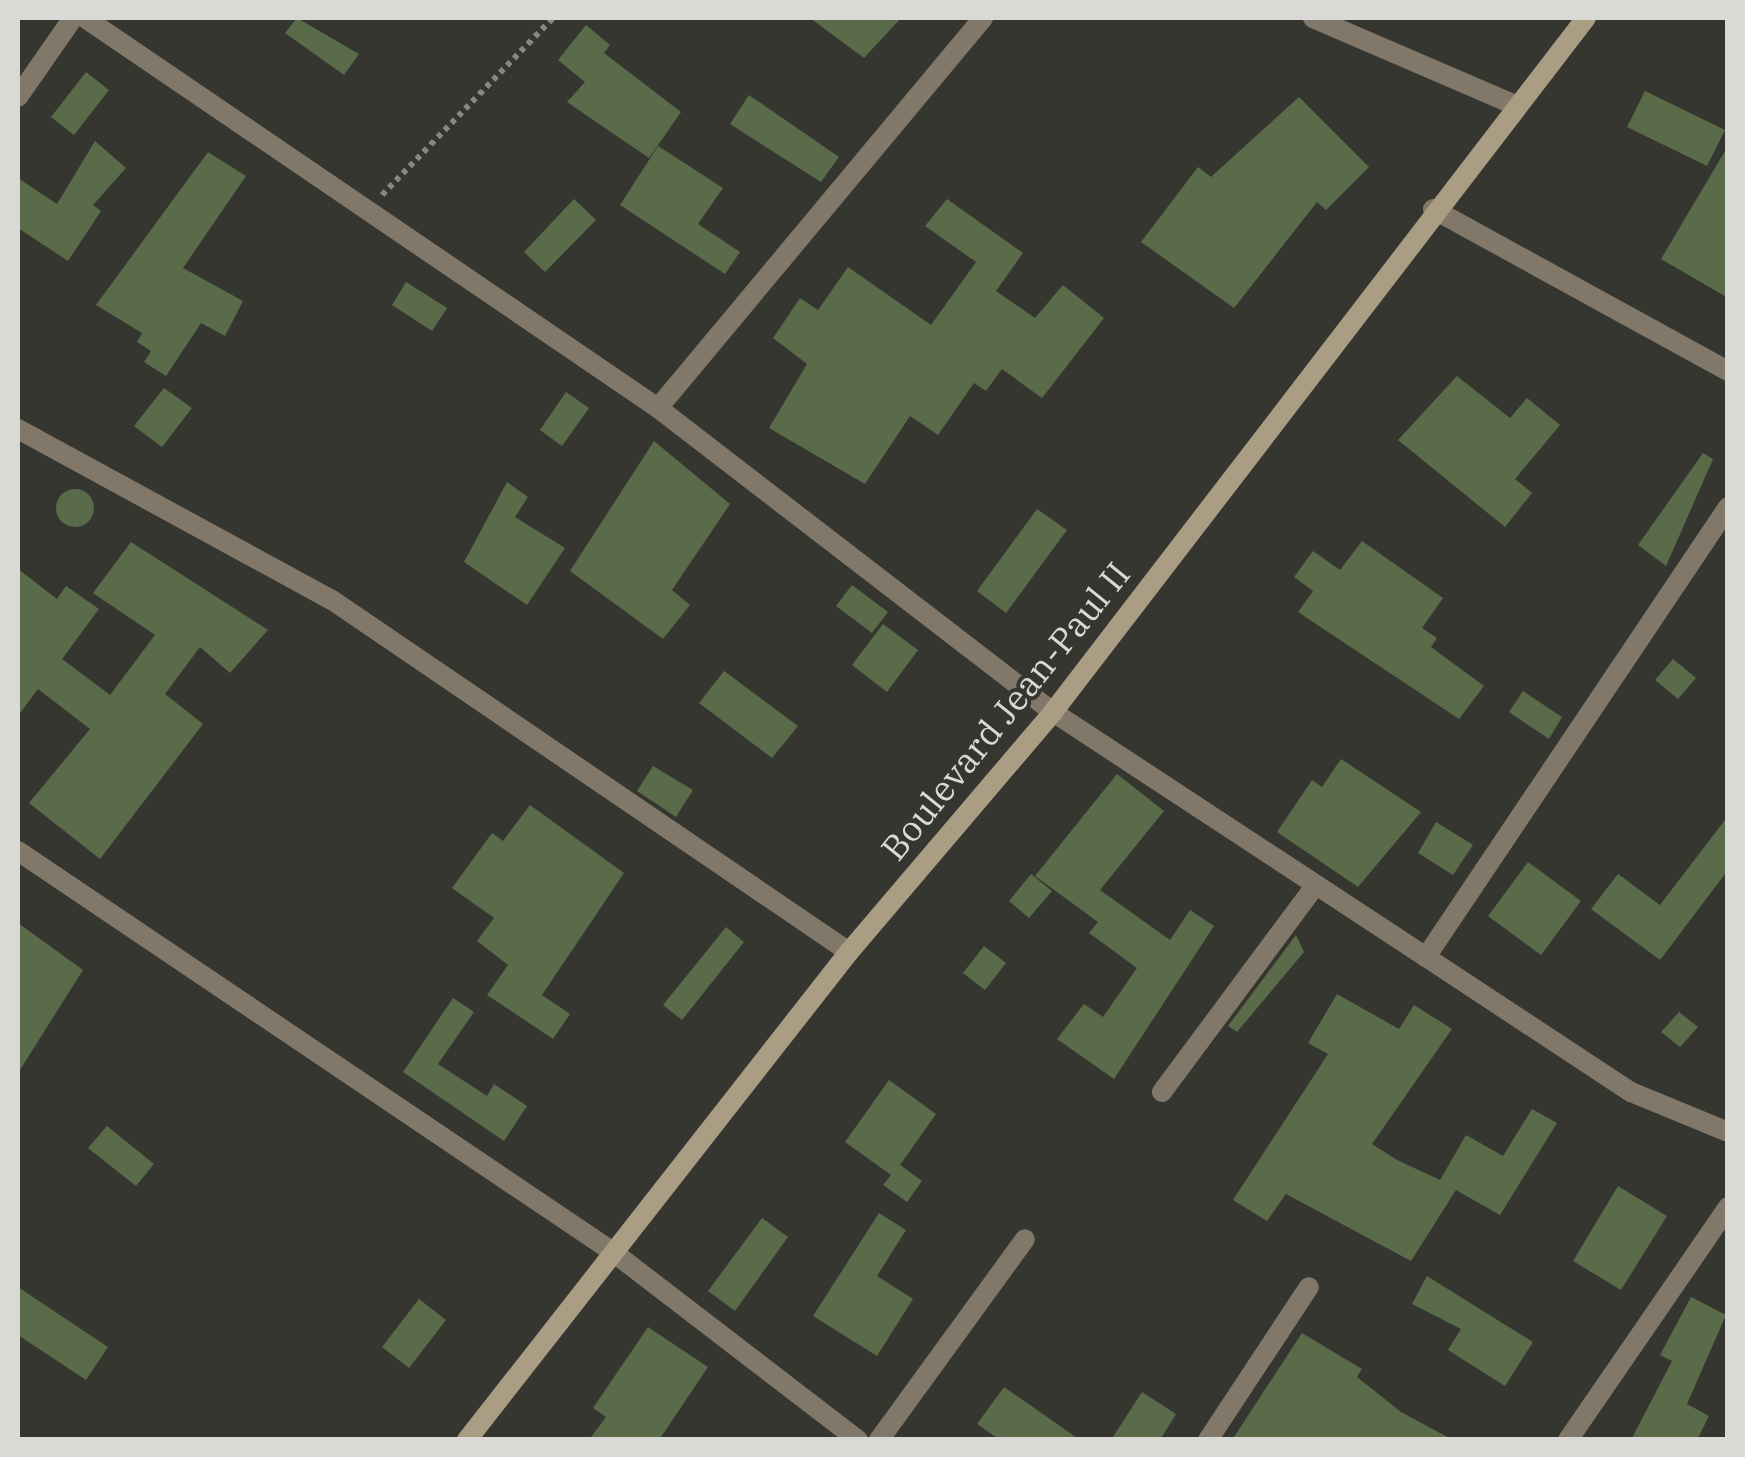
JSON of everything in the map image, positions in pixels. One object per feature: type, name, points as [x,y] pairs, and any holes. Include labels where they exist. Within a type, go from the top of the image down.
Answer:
[{"type":"main road","name":"Boulevard Jean-Paul II","points":[[467,1440],[849,952],[1053,712],[1433,208],[1586,18]]},
{"type":"street","points":[[18,98],[72,18]]},
{"type":"street","points":[[85,18],[658,408],[1053,712],[1631,1092],[1724,1125]]},
{"type":"street","points":[[658,408],[982,18]]},
{"type":"street","points":[[1314,18],[1515,104]]},
{"type":"street","points":[[1433,208],[1728,371]]},
{"type":"street","points":[[18,430],[332,600],[849,952]]},
{"type":"street","points":[[1426,958],[1728,506]]},
{"type":"street","points":[[18,851],[613,1252],[858,1440]]},
{"type":"street","points":[[1162,1092],[1316,885]]},
{"type":"street","points":[[1568,1440],[1728,1207]]},
{"type":"street","points":[[879,1440],[1025,1239]]},
{"type":"street","points":[[1208,1440],[1309,1287]]},
{"type":"path","points":[[367,210],[553,18]]},
{"type":"building","points":[[297,18],[359,54],[344,75],[285,33]]},
{"type":"building","points":[[810,18],[901,18],[864,58]]},
{"type":"building","points":[[586,25],[610,45],[604,53],[681,112],[649,158],[567,102],[585,82],[558,60]]},
{"type":"building","points":[[86,72],[109,90],[74,135],[51,117]]},
{"type":"building","points":[[1645,91],[1725,130],[1707,166],[1627,127]]},
{"type":"building","points":[[749,95],[839,157],[821,182],[730,124]]},
{"type":"building","points":[[1299,97],[1369,167],[1326,210],[1317,202],[1234,308],[1141,242],[1198,167],[1211,177]]},
{"type":"building","points":[[95,141],[126,168],[93,205],[101,211],[68,261],[18,228],[18,178],[57,204]]},
{"type":"building","points":[[658,146],[723,188],[698,224],[740,252],[725,274],[620,205]]},
{"type":"building","points":[[1728,146],[1728,298],[1661,259]]},
{"type":"building","points":[[208,152],[246,176],[183,268],[243,301],[225,336],[201,323],[166,376],[144,362],[151,351],[137,342],[142,333],[96,305]]},
{"type":"building","points":[[574,199],[596,220],[545,272],[524,252]]},
{"type":"building","points":[[947,199],[1023,253],[996,291],[1035,318],[1063,285],[1104,318],[1042,398],[1002,369],[986,391],[974,383],[938,435],[910,416],[865,484],[769,428],[807,364],[773,338],[800,298],[818,310],[848,267],[931,325],[976,262],[925,226]]},
{"type":"building","points":[[406,282],[447,308],[432,331],[392,305]]},
{"type":"building","points":[[1457,376],[1510,418],[1527,398],[1560,425],[1515,479],[1532,493],[1505,527],[1398,440]]},
{"type":"building","points":[[164,388],[192,408],[162,447],[134,426]]},
{"type":"building","points":[[566,392],[589,408],[562,446],[540,430]]},
{"type":"building","points":[[654,441],[730,504],[672,590],[690,605],[663,639],[570,571]]},
{"type":"building","points":[[1703,453],[1713,459],[1666,566],[1638,545]]},
{"type":"building","points":[[507,482],[528,497],[515,517],[565,548],[527,605],[464,562]]},
{"type":"building","points":[[75,489],[88,495],[94,508],[88,521],[75,527],[62,521],[56,508],[62,495]]},
{"type":"building","points":[[1037,509],[1067,530],[1006,613],[977,591]]},
{"type":"building","points":[[1362,541],[1443,598],[1422,628],[1437,638],[1431,647],[1484,686],[1459,719],[1298,612],[1313,591],[1294,577],[1313,551],[1340,570]]},
{"type":"building","points":[[131,542],[268,630],[230,673],[200,647],[165,694],[203,724],[100,859],[29,803],[90,729],[38,689],[18,716],[18,569],[57,599],[66,586],[99,609],[62,659],[110,695],[155,635],[93,593]]},
{"type":"building","points":[[852,585],[888,612],[872,633],[836,606]]},
{"type":"building","points":[[883,624],[918,650],[887,692],[852,665]]},
{"type":"building","points":[[1673,659],[1696,678],[1678,699],[1655,680]]},
{"type":"building","points":[[724,671],[798,726],[772,758],[699,703]]},
{"type":"building","points":[[1523,691],[1562,717],[1549,739],[1509,712]]},
{"type":"building","points":[[1341,759],[1421,812],[1358,887],[1277,832],[1312,780],[1322,787]]},
{"type":"building","points":[[653,766],[693,790],[676,817],[637,791]]},
{"type":"building","points":[[1117,774],[1164,811],[1100,890],[1170,940],[1190,910],[1214,926],[1114,1079],[1057,1039],[1084,1004],[1103,1017],[1137,968],[1089,933],[1098,922],[1035,876]]},
{"type":"building","points":[[530,805],[624,873],[542,995],[570,1014],[553,1039],[487,995],[508,965],[477,941],[494,918],[452,888],[492,833],[503,841]]},
{"type":"building","points":[[1728,816],[1728,870],[1660,960],[1591,909],[1618,874],[1660,905]]},
{"type":"building","points":[[1436,822],[1473,845],[1453,875],[1418,853]]},
{"type":"building","points":[[1528,862],[1581,901],[1541,955],[1488,916]]},
{"type":"building","points":[[1031,874],[1052,891],[1029,918],[1009,901]]},
{"type":"building","points":[[18,923],[83,970],[18,1073]]},
{"type":"building","points":[[726,927],[744,942],[682,1020],[663,1005]]},
{"type":"building","points":[[1296,935],[1304,952],[1237,1032],[1228,1026]]},
{"type":"building","points":[[984,946],[1006,963],[985,990],[963,973]]},
{"type":"building","points":[[1337,994],[1399,1029],[1414,1005],[1452,1029],[1372,1144],[1397,1160],[1440,1180],[1466,1135],[1503,1156],[1532,1109],[1557,1123],[1500,1215],[1456,1190],[1411,1261],[1286,1194],[1267,1221],[1233,1200],[1328,1054],[1308,1043]]},
{"type":"building","points":[[453,998],[474,1012],[438,1064],[487,1096],[494,1084],[527,1106],[504,1141],[403,1072]]},
{"type":"building","points":[[1679,1012],[1698,1027],[1680,1047],[1661,1032]]},
{"type":"building","points":[[889,1080],[936,1114],[900,1165],[922,1181],[907,1202],[883,1185],[891,1175],[845,1142]]},
{"type":"building","points":[[107,1126],[154,1164],[136,1186],[88,1148]]},
{"type":"building","points":[[1618,1186],[1667,1216],[1621,1290],[1573,1261]]},
{"type":"building","points":[[879,1213],[906,1230],[877,1276],[913,1299],[877,1356],[813,1316]]},
{"type":"building","points":[[762,1218],[788,1237],[735,1311],[708,1291]]},
{"type":"building","points":[[1427,1276],[1533,1342],[1505,1386],[1448,1350],[1461,1329],[1412,1304]]},
{"type":"building","points":[[18,1287],[108,1347],[86,1380],[18,1335]]},
{"type":"building","points":[[1691,1297],[1726,1315],[1687,1404],[1709,1416],[1697,1440],[1631,1440],[1672,1361],[1660,1355]]},
{"type":"building","points":[[419,1299],[446,1320],[409,1368],[382,1347]]},
{"type":"building","points":[[648,1327],[708,1367],[659,1440],[589,1440],[606,1417],[593,1408]]},
{"type":"building","points":[[1302,1333],[1362,1369],[1357,1377],[1401,1412],[1453,1440],[1232,1440]]},
{"type":"building","points":[[1004,1387],[1080,1440],[1000,1440],[977,1424]]},
{"type":"building","points":[[1142,1392],[1176,1414],[1160,1440],[1111,1440]]}]
